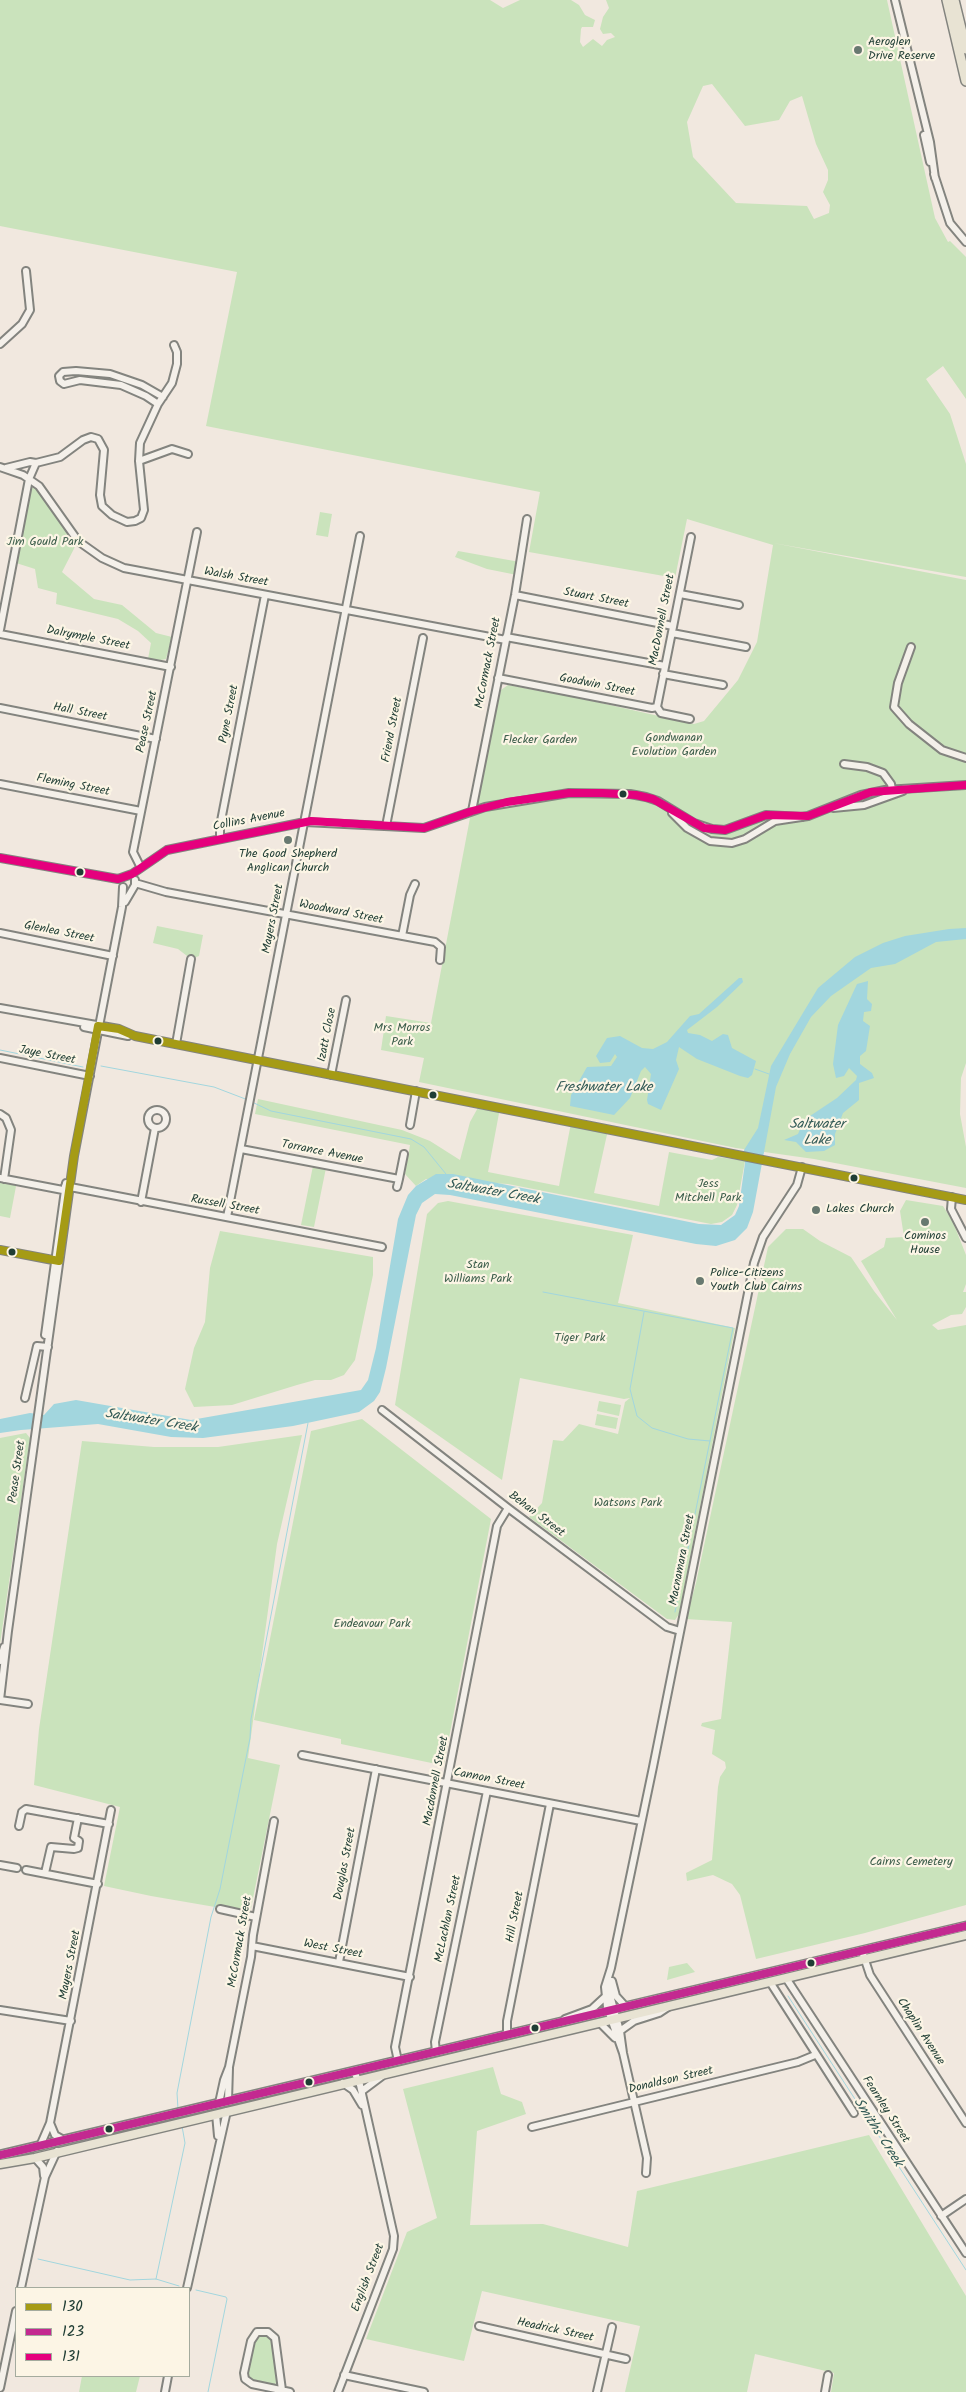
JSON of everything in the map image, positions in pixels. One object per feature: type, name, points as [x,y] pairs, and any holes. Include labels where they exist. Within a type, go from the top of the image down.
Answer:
[{"type":"highway","points":[[946,0],[966,81]]},
{"type":"highway","points":[[954,0],[966,49]]},
{"type":"main road","points":[[0,2155],[966,1926]]},
{"type":"main road","points":[[0,2164],[35,2158],[57,2151],[966,1935]]},
{"type":"main road","name":"McCormack Street","points":[[227,2111],[228,2102]]},
{"type":"main road","name":"McCormack Street","points":[[216,2114],[219,2104]]},
{"type":"street","points":[[895,0],[932,154],[935,178],[950,223],[966,242]]},
{"type":"street","points":[[0,344],[22,324],[30,310],[26,271]]},
{"type":"street","points":[[3,468],[30,462],[36,463],[63,455],[83,440],[98,439],[104,450],[101,503],[112,514],[131,522],[138,520],[144,510],[139,461],[141,438],[158,404],[172,383],[177,364],[177,352],[174,345]]},
{"type":"street","points":[[158,404],[122,385],[80,380],[64,384],[60,381],[59,376],[63,372],[76,371],[110,374],[142,385],[163,397]]},
{"type":"street","points":[[139,461],[172,449],[188,454]]},
{"type":"street","points":[[0,630],[29,479],[36,463]]},
{"type":"street","name":"Walsh Street","points":[[3,468],[29,479],[38,486],[78,541],[102,558],[124,568],[344,610],[665,666]]},
{"type":"street","name":"McCormack Street","points":[[472,811],[527,519]]},
{"type":"street","name":"Pease Street","points":[[140,866],[134,858],[133,852],[197,532]]},
{"type":"street","name":"Mayers Street","points":[[227,1217],[305,822],[344,610],[360,536]]},
{"type":"street","name":"MacDonnell Street","points":[[657,707],[691,537]]},
{"type":"street","points":[[680,594],[739,605]]},
{"type":"street","name":"Pyne Street","points":[[220,839],[220,826],[265,595]]},
{"type":"street","name":"Stuart Street","points":[[514,595],[746,647]]},
{"type":"street","name":"Dalrymple Street","points":[[0,634],[171,667]]},
{"type":"street","name":"Friend Street","points":[[386,826],[423,638]]},
{"type":"street","points":[[911,647],[898,683],[894,707],[909,724],[942,750],[966,758]]},
{"type":"street","points":[[664,674],[723,685]]},
{"type":"street","name":"Goodwin Street","points":[[498,678],[652,708],[657,707],[661,712],[690,719]]},
{"type":"street","name":"Hall Street","points":[[0,708],[156,739]]},
{"type":"street","points":[[844,764],[867,767],[883,773],[891,784],[892,789]]},
{"type":"street","name":"Fleming Street","points":[[0,784],[142,811]]},
{"type":"street","name":"Collins Avenue","points":[[662,804],[690,830],[710,840],[732,843],[744,839],[775,821],[803,817],[861,794],[892,789],[966,787]]},
{"type":"street","name":"Collins Avenue","points":[[822,810],[868,804],[910,788]]},
{"type":"street","name":"Collins Avenue","points":[[126,877],[167,850],[305,822],[430,827],[472,811],[507,802],[569,794],[640,796],[662,804],[694,823],[712,830],[725,830],[766,815],[788,814],[803,817]]},
{"type":"street","points":[[690,830],[694,823]]},
{"type":"street","points":[[0,858],[104,878],[130,889]]},
{"type":"street","points":[[135,882],[140,866]]},
{"type":"street","points":[[104,878],[126,877]]},
{"type":"street","name":"Pease Street","points":[[0,1700],[67,1189],[100,1028],[126,877]]},
{"type":"street","name":"Woodward Street","points":[[126,877],[135,882],[166,892],[439,944],[442,950],[440,960]]},
{"type":"street","name":"Pease Street","points":[[122,907],[135,882]]},
{"type":"street","points":[[402,936],[410,895],[415,884]]},
{"type":"street","name":"Glenlea Street","points":[[0,933],[113,956]]},
{"type":"street","points":[[176,1044],[191,959]]},
{"type":"street","name":"Izatt Close","points":[[331,1075],[346,1000]]},
{"type":"street","points":[[0,1008],[966,1200]]},
{"type":"street","name":"Jaye Street","points":[[0,1058],[90,1076]]},
{"type":"street","points":[[410,1124],[416,1091]]},
{"type":"street","points":[[0,1114],[6,1118],[11,1130],[2,1178]]},
{"type":"street","points":[[141,1202],[155,1128]]},
{"type":"street","name":"Torrance Avenue","points":[[241,1149],[399,1179]]},
{"type":"street","points":[[397,1187],[404,1154]]},
{"type":"street","name":"Macnamara Street","points":[[612,2011],[605,1997],[605,1987],[611,1968],[756,1258],[766,1231],[797,1184],[802,1167]]},
{"type":"street","name":"Russell Street","points":[[2,1178],[227,1217],[382,1247]]},
{"type":"street","points":[[952,1197],[951,1209],[966,1238]]},
{"type":"street","points":[[0,1250],[57,1260]]},
{"type":"street","name":"Pease Street","points":[[25,1398],[37,1346],[46,1346]]},
{"type":"street","name":"Behan Street","points":[[382,1410],[508,1508],[667,1627],[680,1631]]},
{"type":"street","name":"Macdonnell Street","points":[[398,2061],[395,2047],[497,1526],[508,1508]]},
{"type":"street","name":"Pease Street","points":[[0,1661],[8,1631]]},
{"type":"street","points":[[0,1700],[28,1704]]},
{"type":"street","name":"Cannon Street","points":[[302,1755],[641,1821]]},
{"type":"street","name":"Douglas Street","points":[[339,1962],[376,1769]]},
{"type":"street","name":"McLachlan Street","points":[[436,2052],[435,2042],[487,1791]]},
{"type":"street","name":"Hill Street","points":[[507,2035],[508,2019],[550,1804]]},
{"type":"street","points":[[19,1826],[22,1812],[26,1809],[109,1824]]},
{"type":"street","name":"Mayers Street","points":[[40,2146],[50,2123],[111,1810]]},
{"type":"street","points":[[45,1873],[51,1847],[74,1850],[78,1848],[79,1842],[74,1838],[78,1818]]},
{"type":"street","name":"McCormack Street","points":[[228,2102],[229,2067],[274,1821]]},
{"type":"street","points":[[0,1865],[17,1868]]},
{"type":"street","points":[[26,1870],[98,1884]]},
{"type":"street","points":[[220,1909],[256,1917]]},
{"type":"street","name":"West Street","points":[[252,1946],[410,1977]]},
{"type":"street","name":"Chaplin Avenue","points":[[862,1951],[870,1975],[966,2123]]},
{"type":"street","name":"Macnamara Street","points":[[611,1968],[609,1991],[614,2020]]},
{"type":"street","points":[[611,1977],[616,1996],[626,2007]]},
{"type":"street","name":"Fearnley Street","points":[[786,1978],[966,2253]]},
{"type":"street","points":[[770,1982],[815,2055],[854,2113]]},
{"type":"street","points":[[557,2023],[588,2011],[605,1997]]},
{"type":"street","points":[[620,2031],[634,2021],[659,2013],[669,2006]]},
{"type":"street","points":[[0,2010],[71,2021]]},
{"type":"street","points":[[614,2020],[620,2031],[623,2053],[647,2158],[646,2173]]},
{"type":"street","points":[[614,2020],[623,2053]]},
{"type":"street","points":[[600,2023],[609,2030],[619,2043]]},
{"type":"street","name":"Donaldson Street","points":[[532,2127],[798,2062],[815,2055]]},
{"type":"street","name":"McCormack Street","points":[[219,2104],[223,2082],[229,2067]]},
{"type":"street","name":"English Street","points":[[338,2392],[394,2244],[394,2230],[354,2071]]},
{"type":"street","points":[[362,2091],[387,2073]]},
{"type":"street","name":"English Street","points":[[357,2080],[362,2091],[363,2107]]},
{"type":"street","points":[[343,2083],[353,2090],[363,2107]]},
{"type":"street","name":"McCormack Street","points":[[186,2287],[227,2111]]},
{"type":"street","name":"McCormack Street","points":[[216,2114],[219,2127],[218,2145]]},
{"type":"street","points":[[50,2123],[55,2135],[64,2140]]},
{"type":"street","points":[[21,2287],[45,2177],[57,2151]]},
{"type":"street","points":[[35,2158],[43,2167],[45,2177]]},
{"type":"street","points":[[941,2216],[966,2199]]},
{"type":"street","points":[[0,2388],[15,2316]]},
{"type":"street","name":"Headrick Street","points":[[479,2326],[626,2359]]},
{"type":"street","points":[[597,2392],[612,2327]]},
{"type":"street","points":[[282,2390],[275,2338],[268,2332],[257,2332],[250,2340],[245,2379],[252,2384],[290,2392]]},
{"type":"street","points":[[825,2392],[828,2374]]},
{"type":"street","points":[[344,2375],[401,2390],[424,2392]]},
{"type":"street","points":[[165,2392],[168,2377]]},
{"type":"green space","points":[[0,0],[490,0],[503,8],[520,0],[571,0],[579,5],[585,15],[595,20],[593,27],[582,27],[581,29],[580,42],[583,47],[593,39],[602,46],[607,40],[615,37],[611,33],[603,34],[600,29],[603,17],[609,8],[606,0],[887,0],[935,218],[948,242],[950,241],[966,257],[966,399],[943,366],[926,379],[950,414],[966,464],[966,577],[773,543],[966,580],[966,1063],[961,1078],[960,1114],[966,1147],[966,1188],[814,1159],[736,1148],[419,1082],[424,1058],[381,1050],[386,1016],[431,1023],[470,818],[501,690],[508,685],[579,698],[694,724],[704,721],[738,680],[757,642],[773,545],[687,519],[675,578],[529,552],[540,492],[206,426],[237,272],[0,226]],"holes":[[[712,84],[745,126],[779,120],[790,101],[802,96],[816,144],[828,170],[828,180],[823,192],[830,205],[829,213],[814,219],[807,206],[736,203],[693,157],[687,122],[703,86]]]},
{"type":"green space","name":"Jim Gould Park","points":[[39,486],[78,541],[62,572],[94,599],[122,605],[156,633],[172,637],[166,659],[148,659],[151,643],[138,631],[118,619],[56,604],[57,593],[38,588],[35,569],[13,562],[28,489]]},
{"type":"green space","points":[[320,512],[332,514],[328,537],[316,535]]},
{"type":"green space","points":[[458,551],[520,562],[517,575],[487,569],[455,557]]},
{"type":"green space","points":[[157,926],[203,935],[199,956],[191,959],[178,949],[153,943]]},
{"type":"green space","name":"Jess Mitchell Park","points":[[258,1099],[402,1130],[430,1141],[460,1160],[470,1122],[480,1104],[500,1108],[488,1172],[559,1186],[571,1123],[608,1130],[594,1193],[659,1206],[669,1152],[712,1160],[718,1157],[745,1161],[737,1205],[732,1215],[722,1222],[711,1224],[508,1184],[426,1179],[416,1186],[405,1174],[410,1145],[255,1114]]},
{"type":"green space","points":[[313,1166],[326,1168],[314,1227],[301,1225]]},
{"type":"green space","points":[[0,1178],[17,1181],[10,1218],[0,1216]]},
{"type":"green space","name":"Cairns Cemetery","points":[[906,1200],[943,1206],[953,1222],[966,1255],[966,1284],[963,1292],[966,1292],[966,1307],[962,1314],[951,1315],[932,1325],[938,1330],[966,1325],[966,1905],[865,1933],[756,1959],[740,1895],[732,1884],[713,1875],[687,1881],[686,1873],[712,1860],[718,1787],[720,1777],[726,1768],[725,1762],[712,1754],[715,1730],[701,1726],[702,1723],[721,1719],[732,1622],[686,1619],[696,1583],[768,1247],[786,1229],[803,1229],[820,1241],[851,1257],[897,1320],[861,1261],[884,1247],[886,1238],[904,1237],[900,1211]]},
{"type":"green space","points":[[448,1201],[633,1235],[618,1303],[735,1328],[679,1614],[675,1620],[667,1619],[529,1517],[542,1503],[553,1440],[563,1441],[579,1424],[618,1434],[625,1402],[630,1398],[624,1399],[520,1378],[502,1480],[395,1405],[427,1214],[438,1203]]},
{"type":"green space","points":[[220,1231],[373,1257],[373,1275],[355,1360],[344,1375],[331,1380],[315,1380],[232,1405],[194,1407],[185,1389],[194,1348],[205,1322],[210,1268]]},
{"type":"green space","points":[[599,1401],[621,1405],[619,1416],[597,1411]]},
{"type":"green space","points":[[597,1414],[618,1418],[616,1429],[595,1425]]},
{"type":"green space","name":"Endeavour Park","points":[[362,1419],[491,1519],[444,1764],[441,1765],[341,1744],[341,1739],[254,1720],[311,1431]]},
{"type":"green space","points":[[26,1433],[30,1438],[0,1644],[0,1438]]},
{"type":"green space","points":[[302,1435],[277,1544],[248,1758],[280,1765],[250,1913],[104,1886],[120,1807],[34,1785],[39,1729],[82,1441],[154,1447],[218,1447]]},
{"type":"green space","points":[[687,1963],[695,1972],[667,1980],[669,1967]]},
{"type":"green space","points":[[493,2067],[501,2094],[522,2102],[526,2114],[477,2131],[470,2225],[543,2224],[628,2247],[637,2191],[869,2135],[966,2296],[966,2392],[831,2392],[834,2373],[755,2354],[747,2392],[625,2392],[640,2326],[482,2291],[464,2361],[366,2339],[407,2232],[437,2218],[403,2089]]},
{"type":"green space","points":[[265,2334],[273,2340],[277,2379],[275,2385],[253,2382],[248,2379],[247,2370],[255,2335]]},
{"type":"green space","points":[[82,2377],[140,2377],[136,2392],[79,2392]]},
{"type":"water","name":"Saltwater Creek","points":[[966,928],[966,939],[936,942],[895,964],[871,968],[831,996],[811,1017],[790,1054],[776,1087],[753,1212],[747,1228],[735,1240],[716,1246],[696,1244],[450,1195],[435,1194],[422,1203],[416,1215],[380,1392],[374,1401],[359,1412],[293,1426],[203,1438],[171,1437],[98,1424],[0,1433],[0,1419],[30,1413],[44,1415],[54,1404],[76,1400],[191,1420],[361,1390],[368,1380],[376,1348],[398,1219],[408,1195],[416,1186],[436,1174],[453,1174],[699,1224],[721,1225],[735,1215],[739,1206],[745,1163],[744,1150],[758,1128],[771,1066],[818,988],[855,957],[883,943],[905,936]]},
{"type":"water","name":"Freshwater Lake","points":[[739,978],[742,978],[743,982],[717,1007],[687,1030],[688,1033],[700,1035],[712,1041],[723,1034],[728,1035],[732,1048],[756,1061],[752,1075],[748,1078],[740,1076],[697,1059],[679,1047],[676,1060],[679,1069],[661,1110],[648,1104],[651,1074],[645,1067],[641,1071],[630,1098],[614,1115],[570,1106],[571,1095],[587,1067],[611,1066],[617,1057],[615,1054],[610,1062],[600,1063],[596,1056],[607,1038],[620,1036],[642,1048],[653,1049],[667,1042],[690,1016],[699,1014]]},
{"type":"water","name":"Saltwater Lake","points":[[868,981],[867,999],[872,1004],[871,1011],[864,1012],[863,1021],[870,1026],[866,1051],[860,1056],[860,1064],[872,1073],[874,1078],[859,1083],[859,1100],[843,1113],[835,1134],[835,1145],[824,1151],[806,1152],[796,1142],[784,1140],[798,1134],[804,1120],[837,1098],[856,1080],[857,1076],[849,1068],[844,1076],[836,1078],[833,1064],[838,1025],[857,984]]},
{"type":"waterway","points":[[0,1050],[83,1067]]},
{"type":"waterway","points":[[101,1066],[214,1087],[248,1100]]},
{"type":"waterway","points":[[755,1069],[769,1074]]},
{"type":"waterway","name":"Saltwater Creek","points":[[252,1102],[271,1111],[411,1139],[424,1147],[446,1174]]},
{"type":"waterway","points":[[543,1292],[733,1328],[675,1612]]},
{"type":"waterway","points":[[644,1312],[630,1389],[637,1416],[652,1428],[688,1439],[710,1441]]},
{"type":"waterway","points":[[178,2109],[177,2093],[211,1917],[220,1889],[250,1738],[251,1719],[308,1423]]},
{"type":"waterway","name":"Smiths Creek","points":[[788,1996],[966,2270]]},
{"type":"waterway","points":[[156,2279],[185,2143],[182,2126]]},
{"type":"waterway","points":[[38,2259],[130,2280],[156,2279],[179,2286]]},
{"type":"waterway","points":[[196,2290],[226,2297],[227,2299],[208,2392]]},
{"type":"transit line","name":"131","points":[[0,858],[118,879],[132,874],[167,850],[311,821],[424,828],[472,811],[507,802],[569,793],[602,793],[636,795],[653,799],[704,828],[725,830],[766,815],[808,816],[871,792],[966,785]]},
{"type":"transit line","name":"130","points":[[0,1250],[59,1261],[74,1156],[98,1026],[119,1029],[135,1036],[966,1200]]},
{"type":"transit line","name":"123","points":[[0,2155],[966,1926]]},
{"type":"place","name":"Aeroglen Drive Reserve","points":[[858,50]]},
{"type":"place","name":"The Good Shepherd Anglican Church","points":[[288,840]]},
{"type":"place","name":"Lakes Church","points":[[816,1210]]},
{"type":"place","name":"Cominos House","points":[[925,1222]]},
{"type":"place","name":"Police-Citizens Youth Club Cairns","points":[[700,1281]]},
{"type":"park label","name":"Flecker Garden","points":[[540,741]]},
{"type":"park label","name":"Gondwanan Evolution Garden","points":[[674,746]]},
{"type":"park label","name":"Mrs Morros Park","points":[[402,1036]]},
{"type":"park label","name":"Stan Williams Park","points":[[478,1273]]},
{"type":"park label","name":"Tiger Park","points":[[580,1339]]},
{"type":"park label","name":"Watsons Park","points":[[628,1504]]}]
